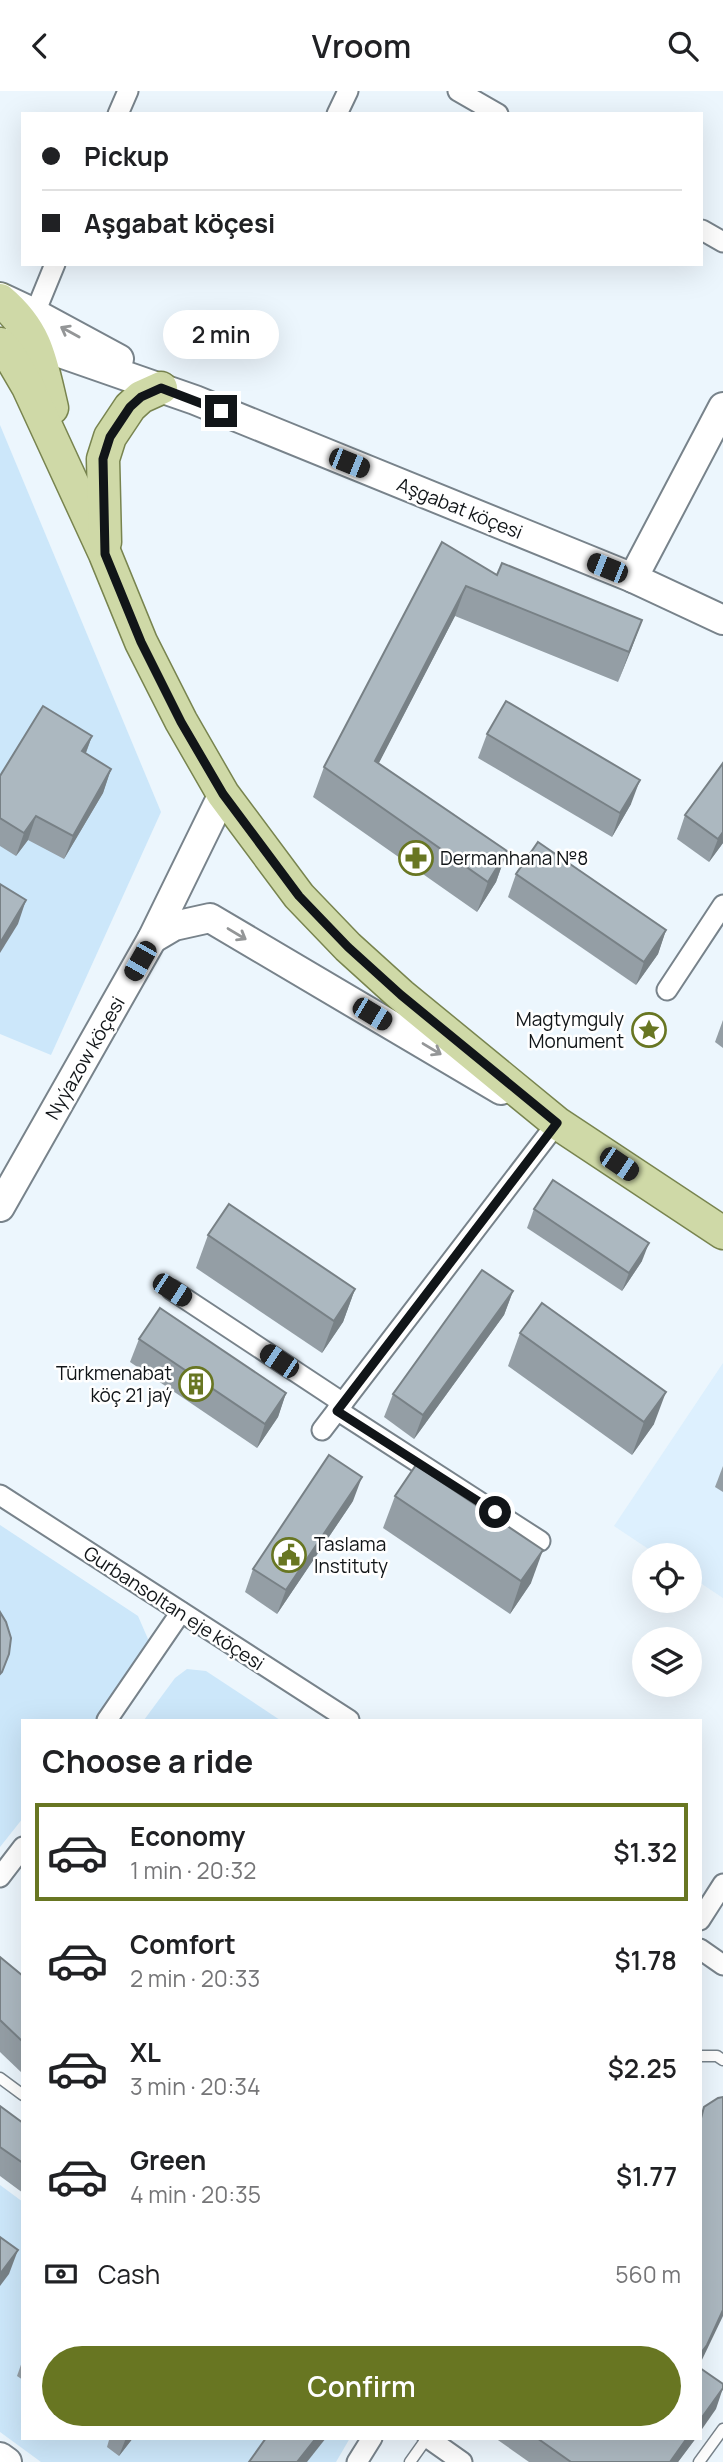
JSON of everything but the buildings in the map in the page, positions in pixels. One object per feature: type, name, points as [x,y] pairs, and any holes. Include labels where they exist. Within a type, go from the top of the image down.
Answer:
[{"type":"main road","points":[[0,298],[24,329],[69,478]]},
{"type":"main road","points":[[0,345],[10,356],[28,387],[105,554],[141,642],[181,722],[223,794],[299,896],[348,947],[401,995],[557,1123],[723,1233]]},
{"type":"main road","points":[[105,554],[103,459],[110,437],[130,407],[141,397],[161,388]]},
{"type":"street","points":[[119,112],[128,91]]},
{"type":"street","points":[[338,112],[348,91]]},
{"type":"street","points":[[458,91],[495,112]]},
{"type":"street","points":[[703,231],[723,242]]},
{"type":"street","points":[[24,329],[54,266]]},
{"type":"street","name":"Aşgabat köçesi","points":[[24,329],[195,400]]},
{"type":"street","name":"Aşgabat köçesi","points":[[24,329],[633,578],[723,620]]},
{"type":"street","points":[[633,578],[723,407]]},
{"type":"street","name":"Nyýazow köçesi","points":[[0,1207],[152,939],[223,794]]},
{"type":"street","points":[[667,990],[723,905]]},
{"type":"street","points":[[152,939],[174,926],[210,918],[557,1123],[322,1430]]},
{"type":"street","points":[[172,1290],[540,1541]]},
{"type":"street","name":"Gurbansoltan eje köçesi","points":[[0,1495],[347,1719]]},
{"type":"street","points":[[108,1719],[181,1612]]},
{"type":"street","points":[[0,1877],[21,1850]]},
{"type":"street","points":[[702,1917],[723,1884]]},
{"type":"street","points":[[702,1950],[723,1965]]},
{"type":"street","points":[[356,2462],[371,2440]]},
{"type":"street","points":[[430,2440],[462,2462]]},
{"type":"street","points":[[0,2457],[7,2462]]},
{"type":"lane","points":[[702,2056],[717,2056],[723,2060]]},
{"type":"lane","points":[[0,2078],[21,2094]]},
{"type":"lane","points":[[699,2462],[723,2429]]},
{"type":"lane","points":[[410,2462],[426,2440]]},
{"type":"shaded area","points":[[0,425],[161,812],[51,1055],[0,1034]]},
{"type":"shaded area","points":[[723,1363],[723,1598],[702,1584],[702,1543],[640,1543],[614,1526]]},
{"type":"shaded area","points":[[0,1525],[138,1616],[148,1639],[149,1657],[101,1719],[21,1719],[21,1821],[0,1847]]},
{"type":"shaded area","points":[[187,1669],[206,1671],[278,1719],[145,1719],[175,1678]]},
{"type":"shaded area","points":[[0,2185],[21,2201],[21,2440],[349,2440],[336,2462],[41,2462],[0,2432]]},
{"type":"place","name":"Dermanhana №8","points":[[416,858]]},
{"type":"place","name":"Magtymguly Monument","points":[[649,1030]]},
{"type":"place","name":"Türkmenabat köç 21 jaý","points":[[196,1384]]},
{"type":"place","name":"Taslama Instituty","points":[[289,1555]]},
{"type":"route","points":[[221,411],[161,388],[141,397],[130,407],[110,437],[103,459],[105,554],[141,642],[181,722],[223,794],[299,896],[348,947],[401,995],[557,1123],[337,1411],[495,1512]]}]
